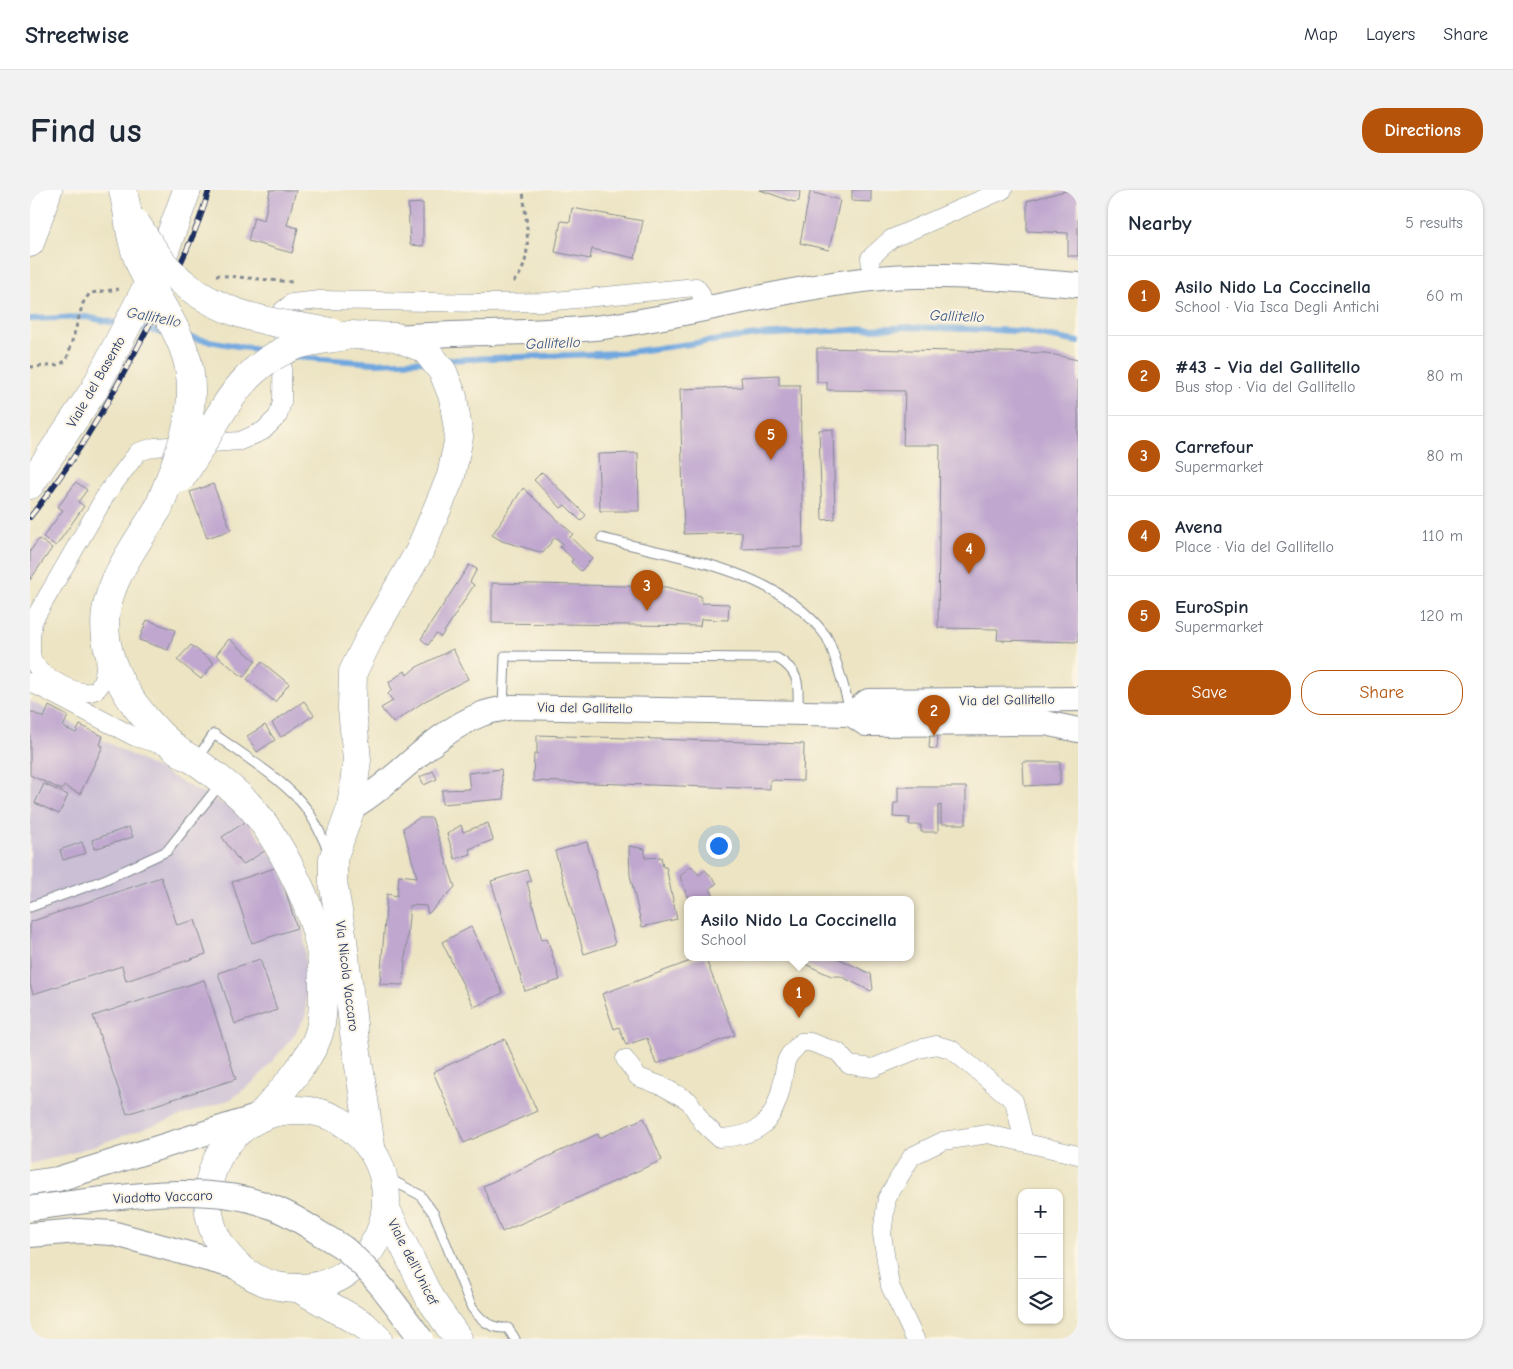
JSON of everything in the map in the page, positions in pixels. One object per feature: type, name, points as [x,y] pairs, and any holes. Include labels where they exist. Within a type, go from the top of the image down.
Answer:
[{"type":"main road","points":[[30,244],[48,190]]},
{"type":"main road","name":"Viale del Basento","points":[[30,485],[94,390],[164,253],[187,190]]},
{"type":"main road","points":[[125,200],[164,264],[187,286],[219,308],[267,322],[350,335]]},
{"type":"main road","points":[[125,200],[131,241],[144,274],[186,353],[190,378],[190,408],[186,432],[159,507]]},
{"type":"main road","points":[[185,755],[136,708],[119,680],[107,642],[106,611],[119,575],[159,507],[195,458],[230,396],[248,375],[268,360],[298,346],[350,335]]},
{"type":"main road","name":"Via Nicola Vaccaro","points":[[350,335],[396,337],[425,349],[443,372],[453,397],[459,437],[451,476],[419,552],[372,633],[353,672],[352,709],[357,760],[351,808],[333,859],[333,882],[344,940],[354,1033],[371,1146]]},
{"type":"main road","name":"Via Nicola Vaccaro","points":[[185,755],[222,780],[248,804],[288,864],[319,940],[323,997],[319,1034],[296,1074],[260,1116]]},
{"type":"main road","points":[[284,1110],[317,1111],[347,1124],[371,1146],[384,1176],[386,1209],[380,1234],[366,1256],[347,1273],[324,1284],[298,1288],[267,1283],[240,1268],[218,1241],[212,1226],[207,1190],[217,1159],[226,1145],[260,1116],[284,1110]]},
{"type":"main road","name":"Viale dell'Unicef","points":[[386,1209],[429,1297],[458,1339]]},
{"type":"main road","points":[[298,1288],[364,1325],[378,1339]]},
{"type":"street","points":[[872,279],[870,258],[891,239],[1003,190]]},
{"type":"street","points":[[396,337],[547,332],[634,323],[764,295],[872,279],[961,277],[1078,285]]},
{"type":"street","points":[[107,642],[103,679],[98,688],[90,693],[79,694],[40,672],[32,660],[30,642],[32,622],[107,493],[138,452],[155,447],[240,441],[263,431],[278,416],[282,402],[283,310],[292,303],[320,300],[485,303],[545,302],[696,287],[700,292],[706,309]]},
{"type":"street","name":"Via Nicola Vaccaro","points":[[30,682],[135,738],[185,755]]},
{"type":"street","name":"Via del Gallitello","points":[[851,714],[868,701],[1078,699]]},
{"type":"street","name":"Via del Gallitello","points":[[351,808],[366,799],[439,739],[463,723],[484,713],[503,709],[543,706],[851,714],[866,724],[1045,723],[1078,730]]},
{"type":"street","points":[[625,1059],[638,1077],[662,1086],[689,1101],[703,1123],[720,1138],[739,1137],[754,1132],[769,1120],[779,1099],[787,1058],[801,1042],[810,1042],[838,1052],[849,1065],[873,1068],[919,1049],[936,1045],[951,1048],[1014,1101],[1024,1142]]},
{"type":"street","points":[[30,1184],[58,1179],[260,1116]]},
{"type":"street","points":[[915,1339],[890,1286],[882,1234],[887,1198],[912,1156],[943,1141],[988,1134],[1078,1155]]},
{"type":"street","name":"Viadotto Vaccaro","points":[[30,1208],[134,1196],[207,1194],[234,1197],[269,1206],[306,1225],[344,1249],[377,1282],[421,1339]]},
{"type":"street","points":[[30,1235],[78,1231],[112,1233],[240,1268]]},
{"type":"lane","points":[[602,538],[708,564],[779,593],[807,616],[827,637],[851,714]]},
{"type":"lane","points":[[503,709],[505,656],[777,658],[790,666],[798,679],[798,713]]},
{"type":"lane","points":[[185,755],[214,734],[279,781],[301,802],[318,828],[333,859]]},
{"type":"lane","points":[[30,907],[104,880],[167,851],[222,780]]},
{"type":"lane","points":[[384,1176],[420,1195],[434,1214],[472,1308],[482,1322],[498,1329],[508,1328],[515,1339]]},
{"type":"path","points":[[523,190],[527,243]]},
{"type":"shaded area","points":[[30,701],[238,812],[282,870],[304,932],[306,1015],[293,1037],[255,1081],[231,1099],[72,1153],[30,1164]]},
{"type":"building","points":[[270,190],[296,190],[287,225],[298,228],[292,253],[248,241],[254,217],[264,220]]},
{"type":"building","points":[[760,190],[800,190],[799,201],[794,202]]},
{"type":"building","points":[[852,190],[871,190],[871,202],[852,201]]},
{"type":"building","points":[[1069,190],[1078,190],[1078,256],[1068,256],[1068,233],[1027,231],[1027,201]]},
{"type":"building","points":[[810,192],[840,200],[829,250],[800,243]]},
{"type":"building","points":[[423,203],[423,246],[410,245],[408,204]]},
{"type":"building","points":[[572,208],[643,221],[635,258],[592,249],[590,259],[555,252],[561,221],[570,222]]},
{"type":"building","points":[[817,348],[1046,353],[1078,360],[1078,642],[997,640],[998,629],[938,628],[940,445],[903,445],[905,391],[827,390],[827,382],[817,382]]},
{"type":"building","points":[[779,375],[779,385],[800,385],[803,547],[742,549],[742,532],[684,534],[680,389],[742,387],[741,377]]},
{"type":"building","points":[[833,429],[835,519],[822,520],[819,430]]},
{"type":"building","points":[[638,453],[639,511],[600,511],[598,454]]},
{"type":"building","points":[[542,472],[586,515],[581,521],[565,505],[561,508],[534,480]]},
{"type":"building","points":[[76,482],[87,490],[78,502],[84,506],[56,546],[43,537],[63,510],[58,507]]},
{"type":"building","points":[[213,484],[231,530],[207,538],[190,492]]},
{"type":"building","points":[[523,488],[573,534],[570,537],[592,558],[581,571],[571,562],[573,559],[560,547],[563,544],[555,537],[543,553],[502,541],[492,535]]},
{"type":"building","points":[[39,539],[52,548],[30,580],[30,551]]},
{"type":"building","points":[[469,565],[477,569],[470,582],[474,585],[441,637],[436,634],[428,645],[421,639]]},
{"type":"building","points":[[492,583],[666,587],[701,596],[701,603],[729,604],[728,620],[701,619],[700,626],[492,623]]},
{"type":"building","points":[[147,620],[175,630],[168,650],[139,640]]},
{"type":"building","points":[[229,639],[256,661],[243,677],[216,655]]},
{"type":"building","points":[[191,645],[214,663],[201,679],[177,660]]},
{"type":"building","points":[[453,649],[468,679],[425,701],[393,723],[381,708],[393,701],[388,694],[392,690],[389,682],[405,671],[407,675],[415,668]]},
{"type":"building","points":[[262,662],[289,684],[275,702],[247,679]]},
{"type":"building","points":[[304,701],[314,715],[281,737],[272,723]]},
{"type":"building","points":[[49,706],[68,716],[63,727],[76,733],[80,725],[103,736],[100,745],[103,746],[80,794],[64,786],[62,790],[30,775],[30,711],[44,718]]},
{"type":"building","points":[[265,725],[275,740],[257,752],[247,736]]},
{"type":"building","points":[[938,734],[937,749],[929,748],[930,735]]},
{"type":"building","points":[[537,735],[804,744],[803,781],[770,780],[770,789],[533,781],[534,754],[537,754]]},
{"type":"building","points":[[1023,762],[1060,762],[1060,784],[1024,786]]},
{"type":"building","points":[[501,769],[504,799],[442,804],[442,790],[470,789],[468,773]]},
{"type":"building","points":[[433,771],[437,779],[424,785],[420,777]]},
{"type":"building","points":[[44,784],[68,795],[59,814],[35,803]]},
{"type":"building","points":[[898,787],[966,787],[966,824],[941,824],[941,805],[938,806],[938,832],[921,832],[921,825],[909,825],[910,818],[893,817],[894,803],[898,803]]},
{"type":"building","points":[[419,818],[432,818],[455,887],[428,914],[426,906],[410,905],[403,985],[380,984],[387,894],[397,896],[399,875],[417,877],[403,828]]},
{"type":"building","points":[[247,821],[268,849],[242,865],[222,837]]},
{"type":"building","points":[[488,823],[493,840],[469,849],[471,854],[455,859],[447,834],[461,825],[463,832]]},
{"type":"building","points":[[129,827],[133,837],[94,849],[92,840]]},
{"type":"building","points":[[82,842],[86,853],[63,860],[60,850]]},
{"type":"building","points":[[587,842],[615,944],[584,954],[555,851]]},
{"type":"building","points":[[629,846],[645,849],[645,858],[661,857],[663,867],[666,867],[677,919],[642,927],[630,875]]},
{"type":"building","points":[[691,866],[699,875],[705,870],[717,883],[710,888],[714,896],[687,896],[680,876]]},
{"type":"building","points":[[278,867],[297,928],[252,943],[232,882]]},
{"type":"building","points":[[527,870],[531,881],[527,882],[542,940],[547,938],[560,980],[525,991],[491,881]]},
{"type":"building","points":[[161,877],[177,925],[195,920],[206,954],[126,981],[122,966],[33,994],[30,984],[30,922]]},
{"type":"building","points":[[471,927],[503,993],[474,1007],[442,942]]},
{"type":"building","points":[[260,959],[277,1010],[235,1024],[218,973]]},
{"type":"building","points":[[690,961],[707,961],[735,1035],[656,1064],[647,1038],[626,1045],[619,1027],[614,1029],[602,994]]},
{"type":"building","points":[[799,961],[843,961],[871,974],[873,989],[871,991],[840,976],[831,976]]},
{"type":"building","points":[[204,980],[236,1079],[127,1114],[93,1016]]},
{"type":"building","points":[[505,1039],[537,1111],[464,1143],[433,1072]]},
{"type":"building","points":[[644,1118],[662,1160],[502,1232],[483,1186],[598,1134],[599,1138]]},
{"type":"waterway","name":"Gallitello","points":[[30,319],[86,317],[120,324]]},
{"type":"waterway","name":"Gallitello","points":[[133,327],[169,334]]},
{"type":"waterway","name":"Gallitello","points":[[444,360],[622,353],[756,335],[910,327],[1020,331],[1078,342]]},
{"type":"waterway","name":"Gallitello","points":[[187,337],[265,351]]},
{"type":"waterway","name":"Gallitello","points":[[295,357],[375,363],[425,361]]},
{"type":"railway","points":[[30,517],[83,443],[128,366],[186,252],[209,190]]},
{"type":"place","name":"EuroSpin","points":[[771,460]]},
{"type":"place","name":"Avena","points":[[969,574]]},
{"type":"place","name":"Carrefour","points":[[647,611]]},
{"type":"place","name":"#43 - Via del Gallitello","points":[[934,736]]},
{"type":"place","name":"Asilo Nido La Coccinella","points":[[799,1018]]}]
